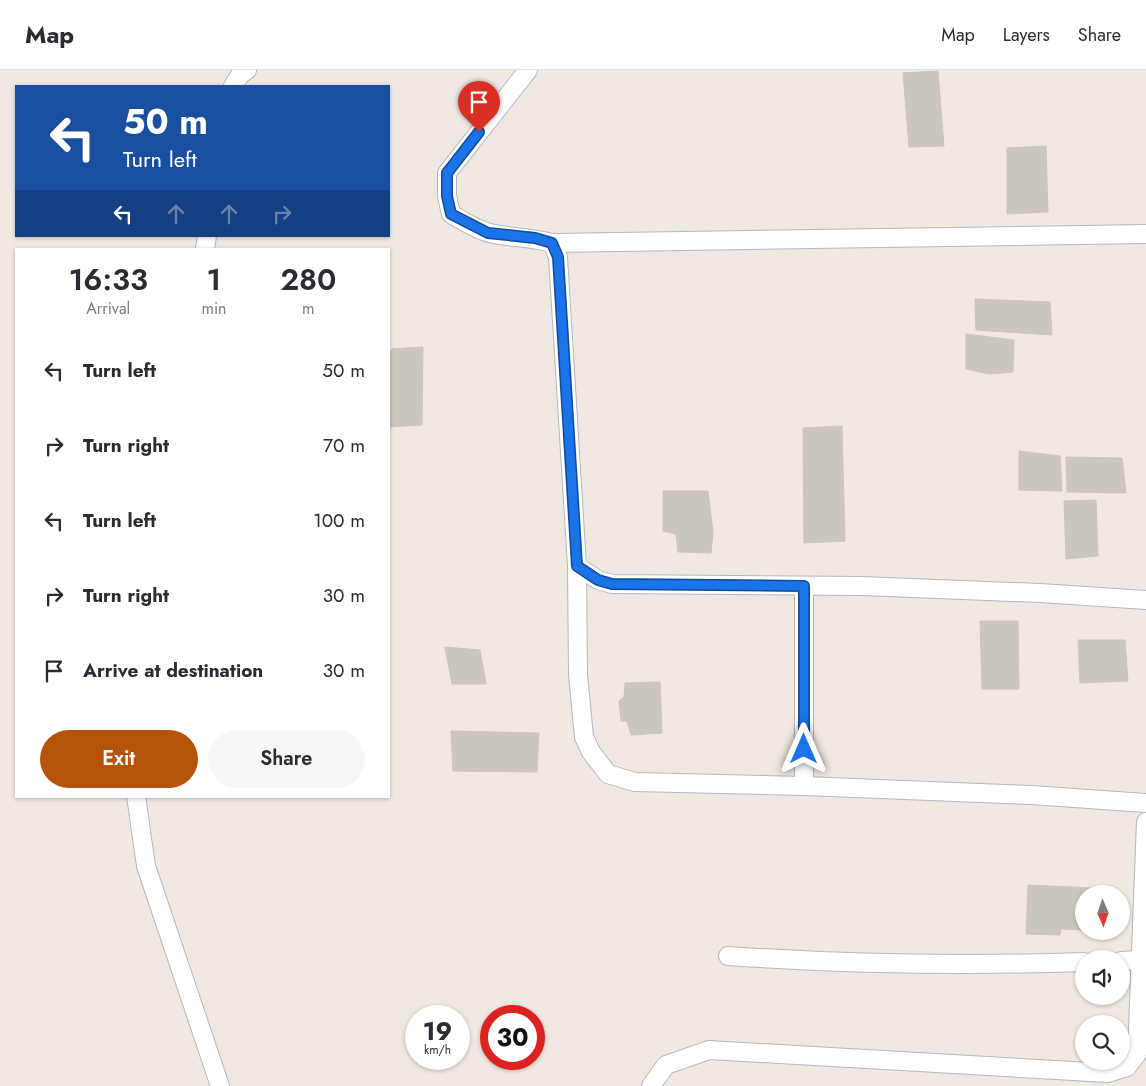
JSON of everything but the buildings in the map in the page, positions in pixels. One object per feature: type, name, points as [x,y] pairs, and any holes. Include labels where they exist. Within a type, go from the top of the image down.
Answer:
[{"type":"street","points":[[234,85],[240,75],[247,70]]},
{"type":"street","points":[[528,70],[447,173],[447,196],[451,214],[488,233],[535,238],[552,243],[1146,234]]},
{"type":"street","points":[[552,243],[558,257],[577,566],[578,674],[584,737],[591,752],[608,774],[636,782],[804,786],[1030,795],[1146,803]]},
{"type":"street","points":[[577,566],[598,580],[612,584],[804,586],[1040,593],[1146,600]]},
{"type":"street","points":[[804,586],[804,786]]},
{"type":"street","points":[[136,798],[146,866],[220,1086]]},
{"type":"street","points":[[651,1086],[666,1066],[709,1050],[1108,1073],[1127,1067],[1137,1054],[1139,960],[1146,822]]},
{"type":"street","points":[[728,956],[799,961],[1025,964],[1075,962]]},
{"type":"street","points":[[1130,960],[1139,960]]},
{"type":"route","points":[[479,132],[447,173],[447,196],[451,214],[488,233],[535,238],[552,243],[558,257],[577,566],[598,580],[612,584],[804,586],[804,749]]}]
